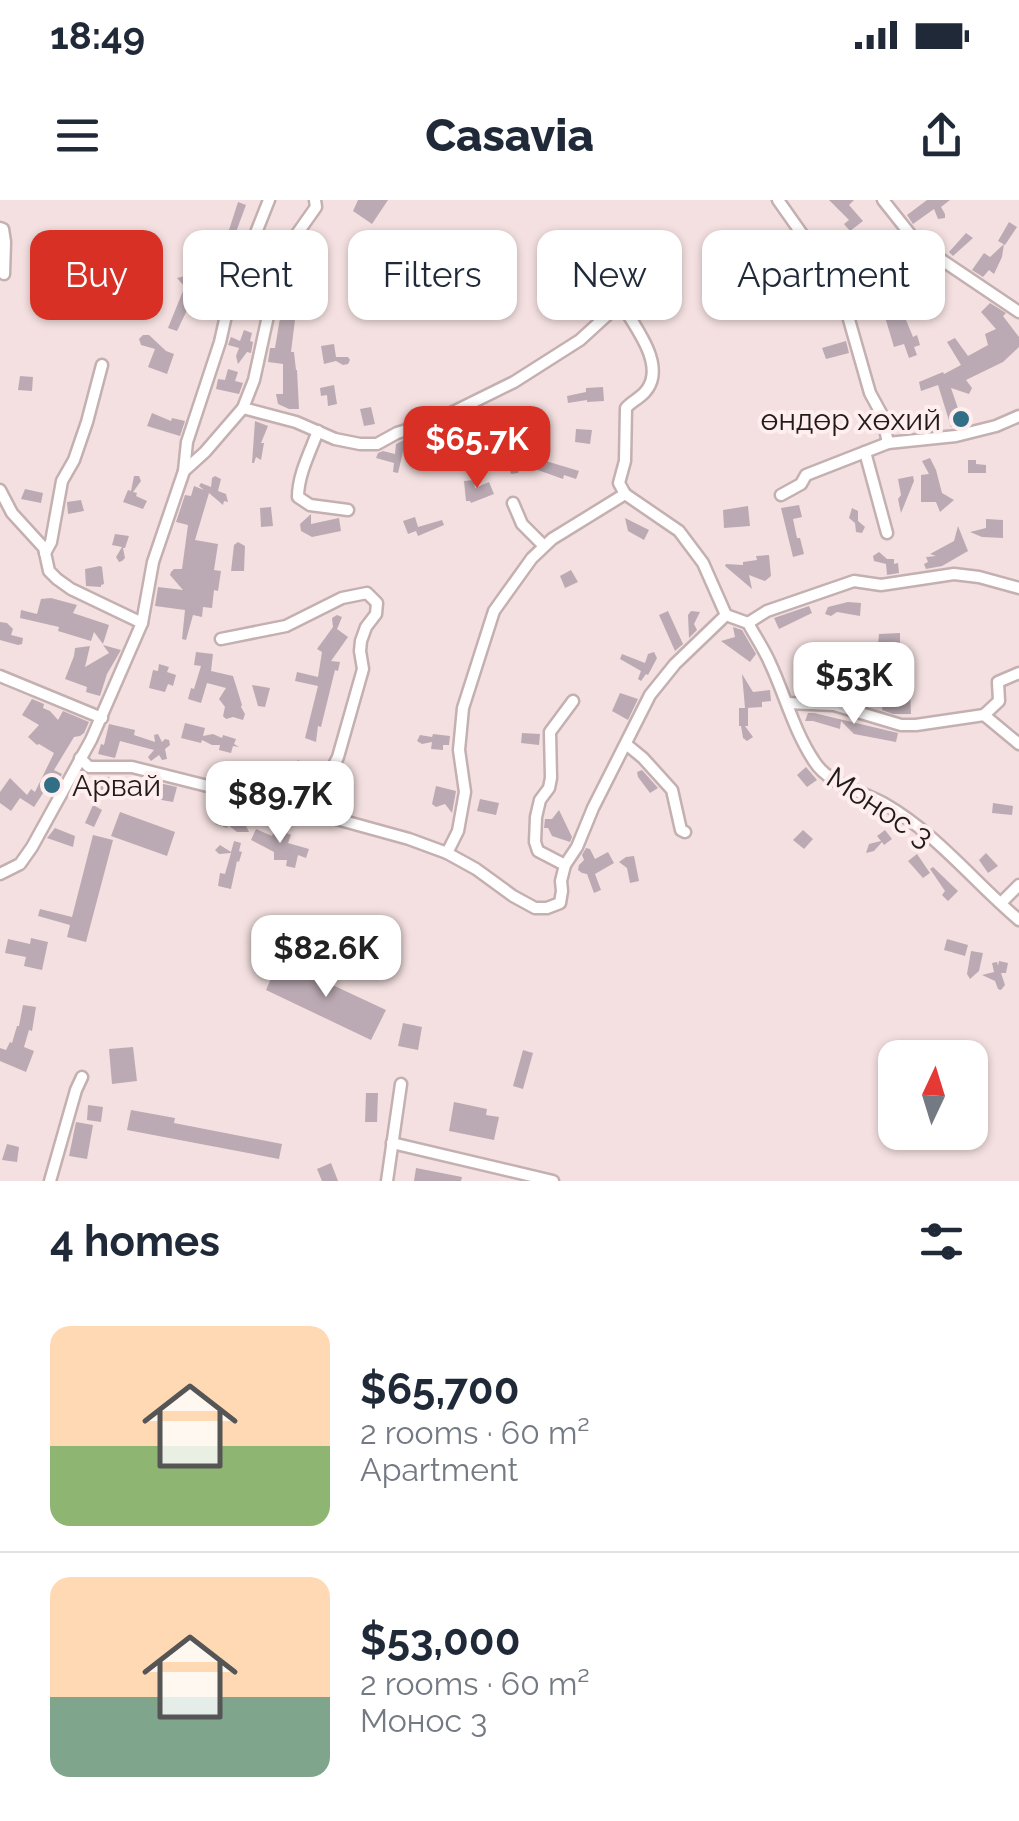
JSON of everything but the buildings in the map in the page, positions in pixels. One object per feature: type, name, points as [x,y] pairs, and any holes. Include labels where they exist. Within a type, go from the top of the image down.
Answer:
[{"type":"street","points":[[0,874],[20,864],[55,806],[92,740],[142,623],[153,562],[184,471],[186,442],[220,342],[230,298],[269,200]]},
{"type":"street","points":[[184,471],[242,408],[254,380],[272,293],[292,241],[316,207],[315,200]]},
{"type":"street","points":[[778,200],[821,260],[844,302],[870,393],[882,414],[888,444]]},
{"type":"street","points":[[883,200],[918,244],[1019,312]]},
{"type":"street","points":[[0,228],[6,242],[4,274]]},
{"type":"street","points":[[242,408],[296,422],[335,438],[377,444],[397,432],[435,421],[530,371],[580,340],[602,320]]},
{"type":"street","points":[[631,320],[652,358],[653,374],[646,392],[626,408],[625,461],[620,484],[625,494],[679,531],[702,563],[726,615],[748,622],[854,581],[881,585],[954,574],[1019,588]]},
{"type":"street","points":[[44,554],[62,481],[74,460],[102,365]]},
{"type":"street","points":[[781,495],[801,484],[806,475],[888,444],[956,436],[1019,416]]},
{"type":"street","points":[[318,431],[298,498],[310,505],[348,510]]},
{"type":"street","points":[[865,452],[888,533]]},
{"type":"street","points":[[0,490],[12,513],[44,548],[49,571],[56,579],[142,623]]},
{"type":"street","points":[[448,852],[458,831],[464,802],[459,750],[463,708],[489,622],[532,558],[552,538],[625,494]]},
{"type":"street","points":[[514,503],[522,524],[544,546]]},
{"type":"street","points":[[221,639],[286,626],[342,598],[367,593],[377,603],[376,614],[361,641],[363,669],[338,757],[311,812]]},
{"type":"street","points":[[80,758],[89,766],[132,767],[409,839],[448,852],[535,908],[547,908],[560,903],[565,865],[650,695],[675,664],[726,615]]},
{"type":"street","name":"Монос 3","points":[[748,622],[816,765],[910,822],[957,859],[1019,920]]},
{"type":"street","points":[[786,704],[834,706],[901,725],[916,725],[984,715],[999,701],[998,682],[1019,673]]},
{"type":"street","points":[[0,676],[102,718]]},
{"type":"street","points":[[565,865],[538,851],[536,817],[540,800],[549,788],[550,732],[573,700]]},
{"type":"street","points":[[984,715],[1019,744]]},
{"type":"street","points":[[626,744],[672,790],[681,830],[685,832]]},
{"type":"street","points":[[1000,902],[1019,885]]},
{"type":"street","points":[[50,1181],[82,1077]]},
{"type":"street","points":[[386,1181],[401,1084]]},
{"type":"street","points":[[392,1144],[553,1181]]},
{"type":"place","name":"өндөр хөхий","points":[[961,419]]},
{"type":"place","name":"Арвай","points":[[52,785]]}]
